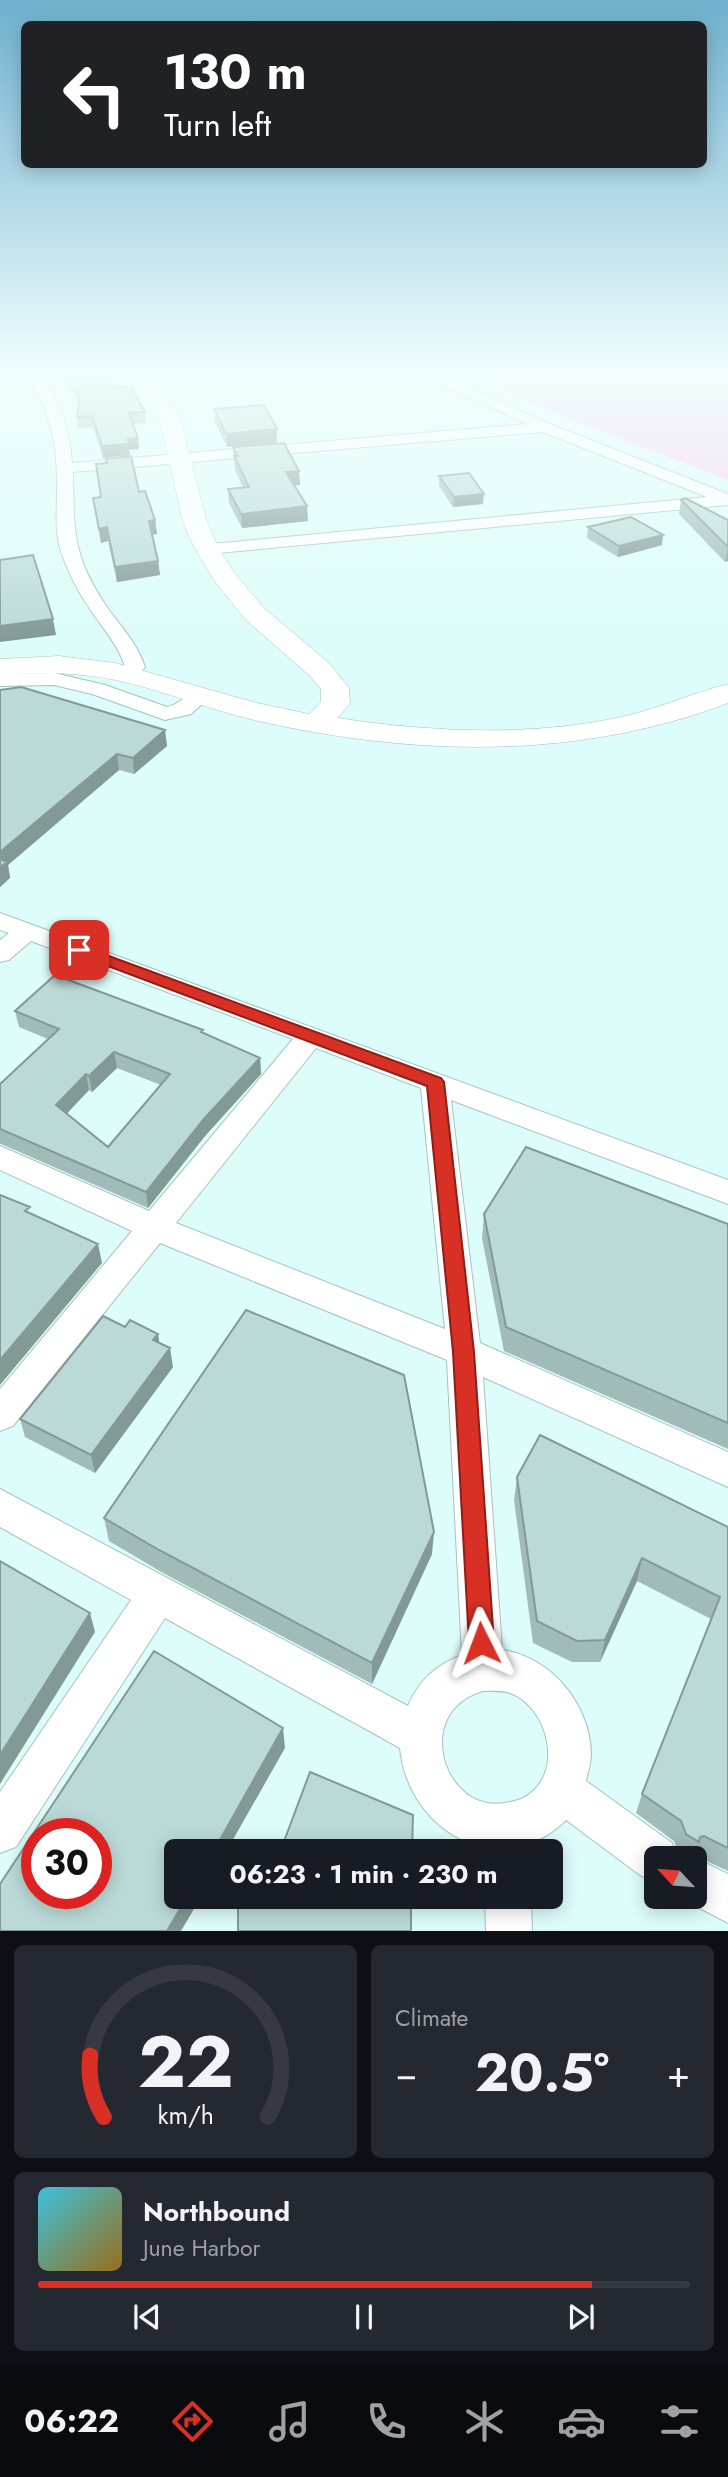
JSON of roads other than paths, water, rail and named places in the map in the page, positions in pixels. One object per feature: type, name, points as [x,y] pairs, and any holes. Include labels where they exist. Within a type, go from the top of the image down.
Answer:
[{"type":"street","points":[[66,461],[65,515],[68,543],[80,576],[104,616],[131,651],[135,667],[129,676]]},
{"type":"street","points":[[66,468],[145,461]]},
{"type":"street","points":[[181,461],[195,522],[207,549],[225,578],[256,615],[320,670],[335,688],[335,703],[316,725]]},
{"type":"street","points":[[207,549],[728,500],[631,461]]},
{"type":"street","points":[[0,667],[64,665],[129,676],[253,711],[316,725],[364,733],[453,739],[530,737],[658,718],[728,693]]},
{"type":"street","points":[[0,680],[54,679],[98,689],[165,714],[184,710],[201,696]]},
{"type":"street","points":[[0,954],[14,926],[728,1192]]},
{"type":"street","points":[[0,1415],[156,1228],[311,1035]]},
{"type":"street","points":[[435,1082],[464,1352],[483,1670]]},
{"type":"street","points":[[0,1157],[156,1228],[464,1352],[728,1469]]},
{"type":"street","points":[[0,1507],[420,1736]]},
{"type":"street","points":[[0,1832],[159,1593]]},
{"type":"street","points":[[505,1839],[472,1823],[442,1803],[423,1771],[420,1736],[430,1703],[453,1680],[483,1670],[515,1674],[544,1692],[563,1721],[570,1756],[562,1790],[539,1816],[508,1839]]},
{"type":"street","points":[[562,1790],[644,1849]]},
{"type":"street","points":[[707,1888],[728,1900]]},
{"type":"street","points":[[509,1909],[509,1931]]}]
